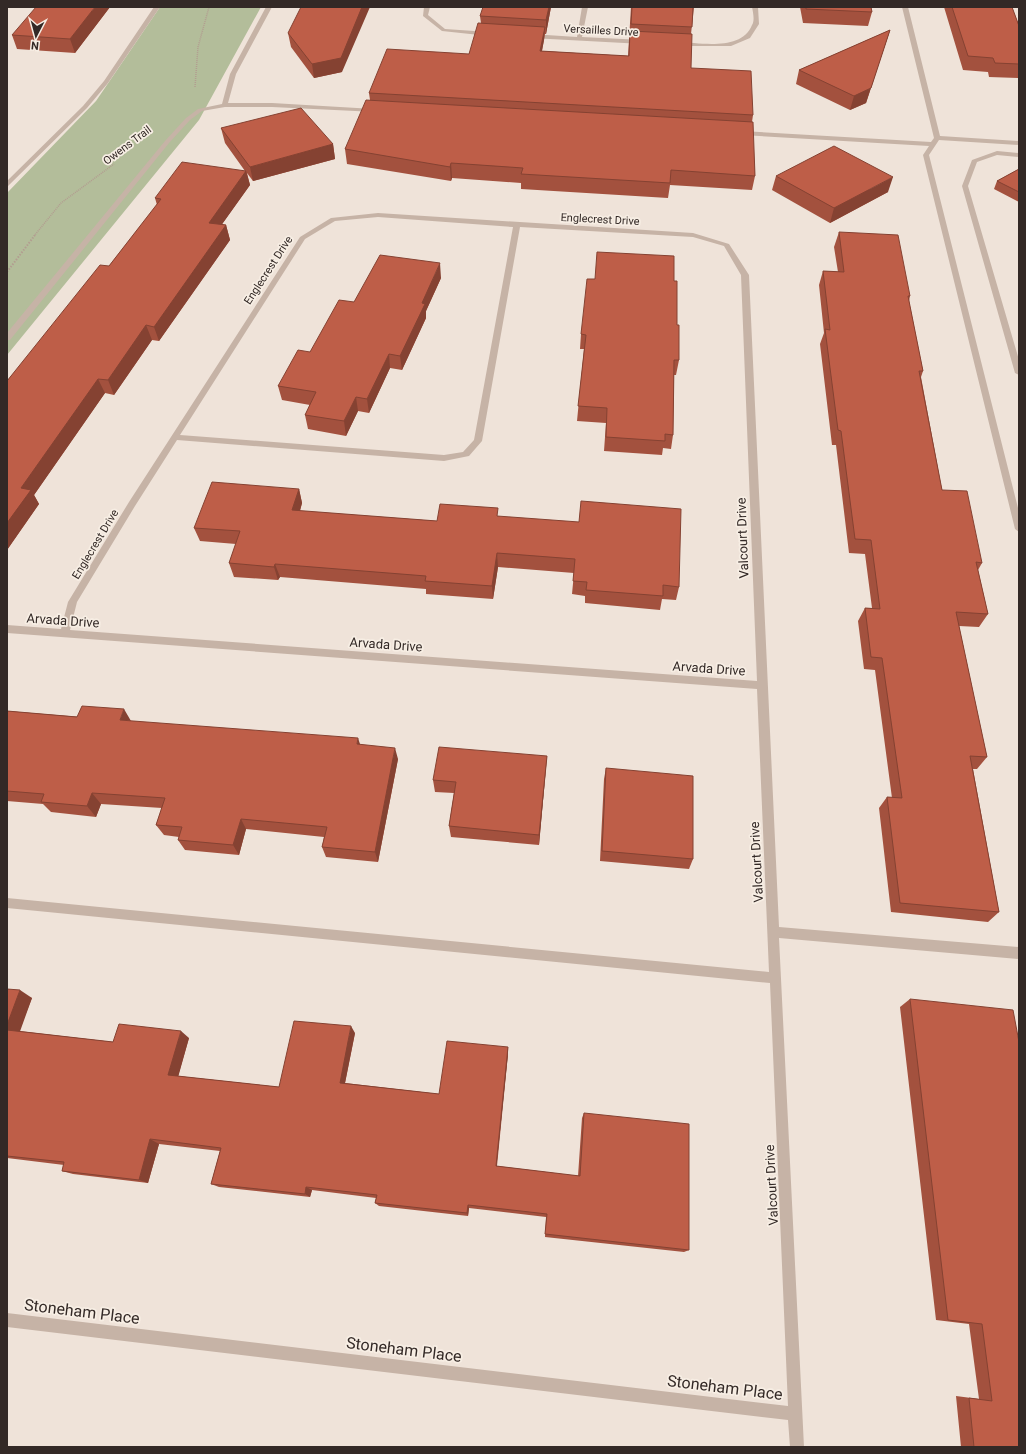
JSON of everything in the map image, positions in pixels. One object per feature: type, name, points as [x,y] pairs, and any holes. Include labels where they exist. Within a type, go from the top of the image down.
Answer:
[{"type":"street","points":[[7,185],[10,179],[85,107],[106,82],[157,7]]},
{"type":"street","points":[[225,105],[233,74],[269,7]]},
{"type":"street","points":[[427,7],[424,15],[444,30],[496,35]]},
{"type":"street","points":[[579,39],[585,7]]},
{"type":"street","points":[[672,44],[731,44],[748,37],[756,24],[755,7]]},
{"type":"street","points":[[905,7],[935,141],[926,155],[1019,529]]},
{"type":"street","name":"Versailles Drive","points":[[526,36],[648,42]]},
{"type":"street","points":[[7,338],[167,142],[188,119],[200,110],[225,105],[272,105],[383,112]]},
{"type":"street","points":[[734,132],[935,141],[1019,143]]},
{"type":"street","points":[[1019,155],[998,153],[974,161],[965,186],[1019,373]]},
{"type":"street","name":"Englecrest Drive","points":[[65,633],[73,602],[132,504],[302,238],[333,219],[378,215],[692,235],[727,245],[745,275]]},
{"type":"street","points":[[175,437],[444,458],[466,454],[478,441],[517,225]]},
{"type":"street","name":"Valcourt Drive","points":[[745,275],[797,1447]]},
{"type":"street","name":"Arvada Drive","points":[[7,628],[762,685]]},
{"type":"street","points":[[7,903],[776,978]]},
{"type":"street","points":[[774,932],[1019,953]]},
{"type":"street","name":"Stoneham Place","points":[[7,1320],[796,1414]]},
{"type":"path","points":[[195,92],[196,56],[202,26],[209,7]]},
{"type":"path","name":"Owens Trail","points":[[7,272],[47,218],[61,203],[117,162]]},
{"type":"green space","points":[[160,7],[261,7],[199,120],[7,355],[7,193],[96,101]]},
{"type":"building","points":[[36,7],[95,7],[70,39],[12,35]]},
{"type":"building","points":[[301,7],[362,7],[341,58],[312,64],[288,33]]},
{"type":"building","points":[[483,7],[549,7],[546,20],[480,16]]},
{"type":"building","points":[[632,7],[693,7],[692,27],[631,24]]},
{"type":"building","points":[[806,7],[871,7],[872,12],[806,9]]},
{"type":"building","points":[[952,7],[1012,7],[1019,26],[1019,64],[995,63],[993,58],[968,56]]},
{"type":"building","points":[[478,23],[545,27],[540,51],[629,56],[630,31],[692,34],[691,68],[751,71],[753,115],[369,93],[387,49],[469,54]]},
{"type":"building","points":[[890,30],[871,88],[854,96],[799,70]]},
{"type":"building","points":[[366,100],[753,122],[755,176],[671,170],[670,183],[521,174],[523,168],[451,163],[450,167],[345,149]]},
{"type":"building","points":[[301,108],[333,144],[250,167],[221,128]]},
{"type":"building","points":[[834,146],[893,177],[834,208],[776,176]]},
{"type":"building","points":[[182,162],[246,171],[209,223],[226,225],[154,327],[146,325],[108,380],[98,379],[21,488],[31,490],[7,523],[7,381],[100,265],[109,266],[161,199],[155,198]]},
{"type":"building","points":[[1019,169],[1019,192],[997,181]]},
{"type":"building","points":[[839,232],[898,235],[923,371],[919,371],[942,490],[967,491],[982,563],[976,562],[988,614],[956,612],[987,757],[970,756],[999,912],[900,903],[887,797],[902,798],[882,658],[871,657],[865,608],[880,609],[871,540],[855,539],[841,431],[838,430],[825,329],[830,330],[823,271],[844,272]]},
{"type":"building","points":[[597,252],[674,256],[674,281],[677,281],[679,360],[674,360],[673,435],[665,434],[665,441],[606,437],[607,408],[578,406],[586,335],[581,334],[587,279],[595,279]]},
{"type":"building","points":[[380,255],[440,263],[422,303],[425,304],[400,356],[389,354],[367,399],[356,397],[344,421],[305,415],[316,392],[278,386],[298,350],[310,352],[339,300],[354,302]]},
{"type":"building","points":[[212,482],[299,489],[292,510],[437,521],[440,504],[498,508],[497,516],[579,522],[581,501],[681,509],[679,587],[663,585],[663,596],[586,590],[587,582],[573,581],[575,559],[497,553],[492,586],[425,581],[426,576],[275,564],[274,567],[229,563],[240,531],[194,528]]},
{"type":"building","points":[[82,706],[124,709],[120,720],[358,738],[357,744],[395,748],[375,852],[322,847],[327,827],[241,819],[233,845],[178,840],[182,827],[156,825],[165,798],[92,793],[87,806],[41,802],[44,794],[7,791],[7,711],[77,717]]},
{"type":"building","points":[[439,747],[547,756],[539,835],[449,826],[456,782],[433,780]]},
{"type":"building","points":[[606,768],[693,776],[693,859],[602,851]]},
{"type":"building","points":[[7,989],[20,990],[7,1025]]},
{"type":"building","points":[[910,999],[1013,1010],[1019,1042],[1019,1447],[974,1447],[969,1398],[992,1401],[982,1324],[948,1320]]},
{"type":"building","points":[[294,1021],[351,1026],[340,1083],[439,1094],[447,1041],[508,1047],[496,1166],[580,1176],[584,1113],[689,1124],[689,1250],[545,1234],[547,1214],[468,1205],[467,1213],[375,1203],[377,1195],[306,1187],[305,1194],[211,1184],[221,1148],[150,1139],[139,1180],[62,1171],[64,1162],[7,1156],[7,1030],[113,1042],[119,1024],[181,1031],[168,1075],[279,1087]]}]
